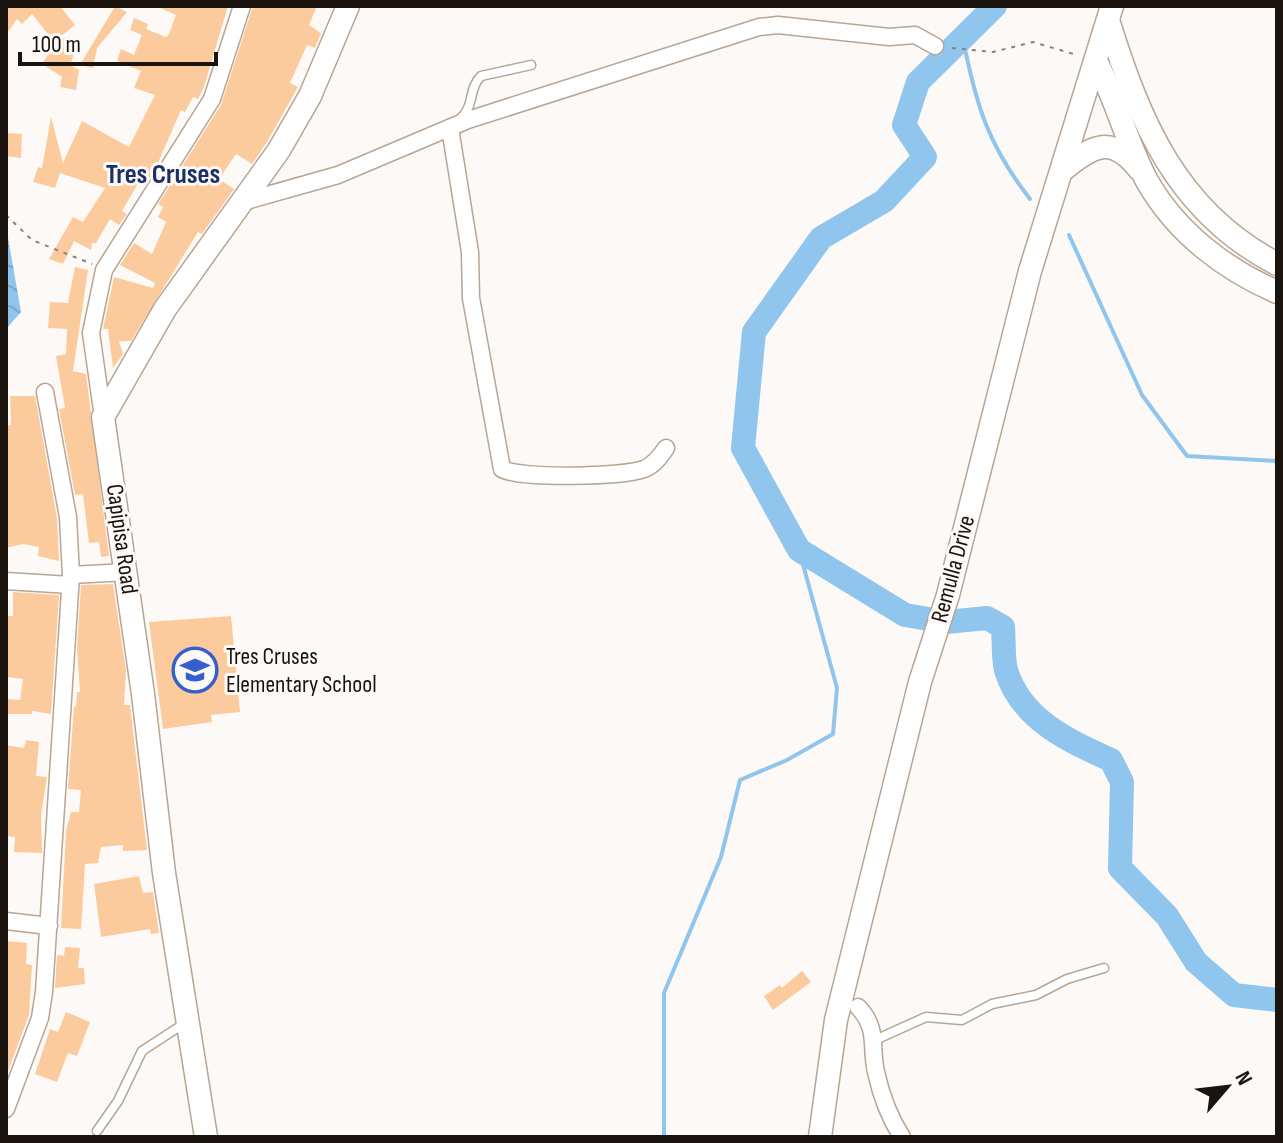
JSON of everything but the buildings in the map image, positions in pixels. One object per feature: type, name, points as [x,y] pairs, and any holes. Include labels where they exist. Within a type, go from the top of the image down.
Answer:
[{"type":"street","points":[[103,417],[91,333],[104,270],[212,99],[242,6]]},
{"type":"street","points":[[103,417],[165,309],[195,264],[246,201],[310,96],[348,6]]},
{"type":"street","points":[[1110,13],[1149,128],[1176,178],[1222,229],[1277,264]]},
{"type":"street","name":"Remulla Drive","points":[[820,1137],[836,1020],[920,682],[948,595],[1030,271],[1110,13]]},
{"type":"street","points":[[246,201],[338,175],[450,128],[759,27],[778,25],[889,37],[915,35],[935,46]]},
{"type":"street","points":[[1096,61],[1146,178]]},
{"type":"street","points":[[450,128],[470,252],[471,298],[502,469],[529,476],[640,471],[658,460],[666,448]]},
{"type":"street","points":[[1064,169],[1089,150],[1109,147],[1125,153],[1172,216],[1205,250],[1277,292]]},
{"type":"street","points":[[6,1109],[40,1018],[49,926],[71,580],[68,517],[45,392]]},
{"type":"street","name":"Capipisa Road","points":[[103,417],[127,572],[164,873],[206,1137]]},
{"type":"street","points":[[6,581],[71,580],[127,572]]},
{"type":"street","points":[[6,921],[49,926]]},
{"type":"street","points":[[858,1007],[871,1023],[876,1074],[885,1104],[902,1137]]},
{"type":"lane","points":[[450,128],[470,110],[473,89],[481,76],[531,65]]},
{"type":"lane","points":[[875,1040],[926,1017],[962,1020],[992,1004],[1036,995],[1067,979],[1104,968]]},
{"type":"lane","points":[[97,1131],[118,1101],[142,1051],[188,1021]]},
{"type":"path","points":[[935,46],[985,52],[1033,42],[1096,61]]},
{"type":"path","points":[[6,215],[32,240],[104,270]]},
{"type":"water","points":[[6,226],[21,312],[6,329]]},
{"type":"waterway","points":[[995,6],[918,82],[904,125],[925,157],[884,201],[821,238],[754,332],[743,448],[799,550],[905,615],[946,622],[987,618],[1003,627],[1006,670],[1023,702],[1048,727],[1111,760],[1122,782],[1120,868],[1167,916],[1196,962],[1234,995],[1277,1000]]},
{"type":"waterway","points":[[963,39],[986,124],[1004,160],[1030,199]]},
{"type":"waterway","points":[[1069,235],[1142,395],[1187,456],[1277,461]]},
{"type":"waterway","points":[[664,1137],[664,993],[721,857],[740,780],[787,760],[833,734],[837,688],[799,550]]},
{"type":"place","name":"Tres Cruses Elementary School","points":[[195,670]]},
{"type":"district","name":"Tres Cruses","points":[[163,174]]}]
